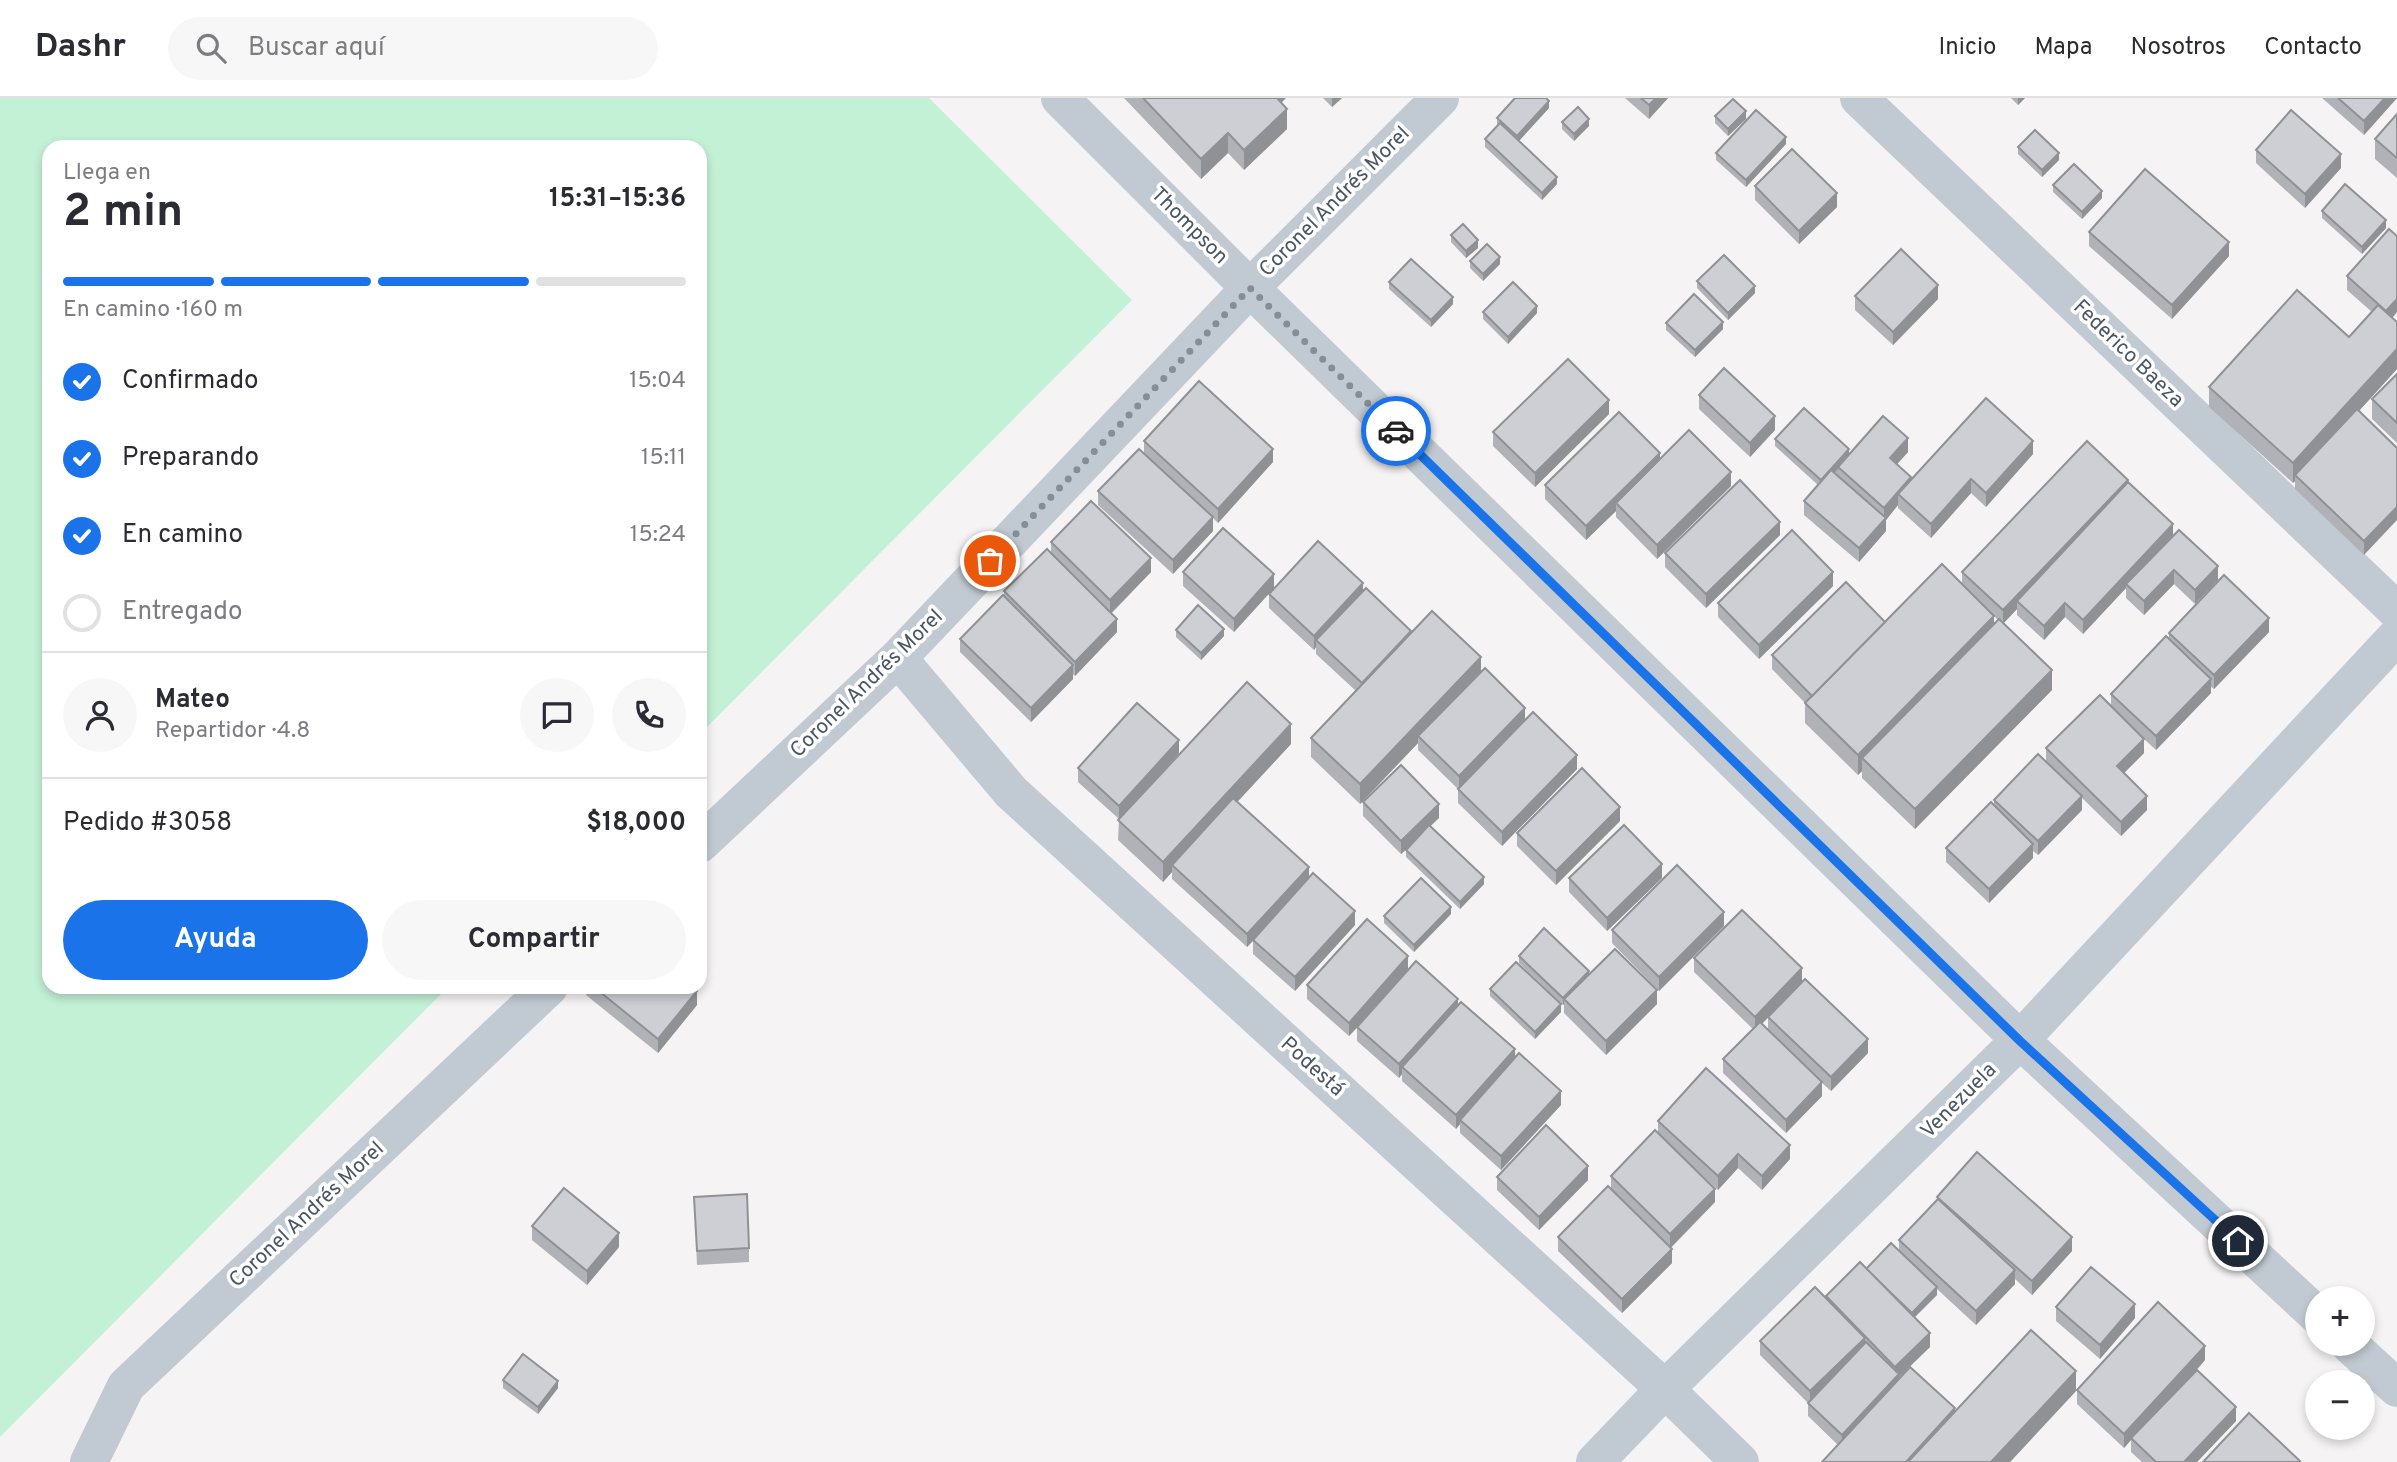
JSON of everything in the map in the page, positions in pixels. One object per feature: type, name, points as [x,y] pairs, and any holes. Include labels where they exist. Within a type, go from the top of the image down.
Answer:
[{"type":"street","name":"Thompson","points":[[1060,98],[1250,288],[2020,1041],[2305,1304]]},
{"type":"street","name":"Coronel Andrés Morel","points":[[707,837],[898,658],[1250,288],[1440,98]]},
{"type":"street","name":"Federico Baeza","points":[[1859,98],[2397,611]]},
{"type":"street","name":"Venezuela","points":[[1595,1462],[1665,1389],[2020,1041],[2397,636]]},
{"type":"street","name":"Podestá","points":[[898,658],[1011,792],[1665,1389],[1740,1462]]},
{"type":"street","name":"Coronel Andrés Morel","points":[[89,1462],[126,1386],[542,994]]},
{"type":"street","points":[[2362,1356],[2397,1388]]},
{"type":"green space","points":[[0,98],[929,98],[1132,300],[707,727],[707,140],[42,140],[42,994],[441,994],[0,1437]]},
{"type":"building","points":[[1143,98],[1277,98],[1287,109],[1244,150],[1228,133],[1201,159]]},
{"type":"building","points":[[1515,98],[1546,98],[1549,101],[1517,136],[1497,118]]},
{"type":"building","points":[[1641,98],[1656,98],[1649,105]]},
{"type":"building","points":[[2338,98],[2385,98],[2364,121]]},
{"type":"building","points":[[1733,99],[1746,111],[1728,129],[1715,116]]},
{"type":"building","points":[[1578,107],[1589,119],[1574,134],[1562,122]]},
{"type":"building","points":[[1756,110],[1786,137],[1746,180],[1716,153]]},
{"type":"building","points":[[2291,110],[2341,154],[2305,194],[2256,150]]},
{"type":"building","points":[[2397,114],[2397,158],[2375,139]]},
{"type":"building","points":[[1500,123],[1557,177],[1542,193],[1485,139]]},
{"type":"building","points":[[2035,130],[2059,153],[2042,170],[2018,147]]},
{"type":"building","points":[[1792,149],[1837,193],[1799,231],[1755,186]]},
{"type":"building","points":[[2074,164],[2102,191],[2082,212],[2053,185]]},
{"type":"building","points":[[2145,169],[2229,242],[2172,305],[2089,232]]},
{"type":"building","points":[[2345,184],[2386,220],[2362,247],[2322,211]]},
{"type":"building","points":[[1463,224],[1478,240],[1466,251],[1451,235]]},
{"type":"building","points":[[2389,229],[2397,236],[2397,299],[2386,311],[2347,276]]},
{"type":"building","points":[[1487,244],[1500,257],[1483,274],[1470,261]]},
{"type":"building","points":[[1901,249],[1938,285],[1893,332],[1855,296]]},
{"type":"building","points":[[1724,255],[1755,286],[1728,313],[1697,281]]},
{"type":"building","points":[[1411,259],[1453,297],[1431,320],[1389,282]]},
{"type":"building","points":[[1513,282],[1537,306],[1508,337],[1483,312]]},
{"type":"building","points":[[2297,290],[2349,337],[2378,305],[2397,322],[2397,349],[2293,463],[2209,387]]},
{"type":"building","points":[[1694,294],[1723,322],[1695,350],[1666,323]]},
{"type":"building","points":[[1568,359],[1609,400],[1535,473],[1493,432]]},
{"type":"building","points":[[1724,368],[1775,416],[1750,443],[1699,395]]},
{"type":"building","points":[[2397,374],[2397,423],[2372,399]]},
{"type":"building","points":[[1199,381],[1273,449],[1218,509],[1144,441]]},
{"type":"building","points":[[1986,398],[2033,441],[1986,493],[1971,479],[1931,524],[1898,494]]},
{"type":"building","points":[[1804,408],[1849,449],[1821,480],[1775,439]]},
{"type":"building","points":[[2357,409],[2397,448],[2397,507],[2364,541],[2295,475]]},
{"type":"building","points":[[1619,412],[1660,453],[1586,526],[1545,485]]},
{"type":"building","points":[[1883,416],[1908,438],[1890,458],[1911,477],[1884,508],[1838,467]]},
{"type":"building","points":[[1689,430],[1731,472],[1657,545],[1616,503]]},
{"type":"building","points":[[2087,441],[2128,480],[2003,610],[1962,572]]},
{"type":"building","points":[[1139,449],[1213,517],[1173,560],[1098,491]]},
{"type":"building","points":[[1831,470],[1886,518],[1859,548],[1804,501]]},
{"type":"building","points":[[1740,480],[1780,522],[1706,594],[1665,553]]},
{"type":"building","points":[[2128,482],[2173,524],[2083,620],[2065,603],[2044,626],[2017,601]]},
{"type":"building","points":[[1091,501],[1151,558],[1110,600],[1051,542]]},
{"type":"building","points":[[1223,528],[1274,574],[1234,619],[1183,572]]},
{"type":"building","points":[[1792,530],[1833,572],[1759,645],[1718,603]]},
{"type":"building","points":[[2179,530],[2218,566],[2195,590],[2174,570],[2144,601],[2126,584]]},
{"type":"building","points":[[1318,541],[1363,583],[1314,636],[1269,594]]},
{"type":"building","points":[[1047,549],[1117,619],[1075,662],[1004,591]]},
{"type":"building","points":[[1942,564],[1994,616],[1858,755],[1805,703]]},
{"type":"building","points":[[2224,575],[2269,618],[2214,675],[2169,633]]},
{"type":"building","points":[[1846,582],[1885,622],[1812,696],[1772,655]]},
{"type":"building","points":[[1366,588],[1411,631],[1362,683],[1316,640]]},
{"type":"building","points":[[1003,595],[1073,665],[1031,708],[960,639]]},
{"type":"building","points":[[1198,605],[1224,629],[1201,653],[1176,630]]},
{"type":"building","points":[[1432,611],[1481,657],[1360,784],[1311,738]]},
{"type":"building","points":[[1999,619],[2052,670],[1915,809],[1862,758]]},
{"type":"building","points":[[2166,636],[2211,679],[2156,736],[2111,694]]},
{"type":"building","points":[[1485,668],[1525,708],[1459,776],[1418,736]]},
{"type":"building","points":[[1247,682],[1291,724],[1163,862],[1118,820]]},
{"type":"building","points":[[2100,695],[2144,739],[2117,766],[2147,796],[2121,822],[2046,748]]},
{"type":"building","points":[[1137,703],[1179,740],[1119,806],[1078,768]]},
{"type":"building","points":[[1533,712],[1577,755],[1502,832],[1458,789]]},
{"type":"building","points":[[2038,754],[2082,796],[2038,841],[1994,800]]},
{"type":"building","points":[[1401,765],[1439,804],[1401,841],[1363,802]]},
{"type":"building","points":[[1582,768],[1620,807],[1556,871],[1517,833]]},
{"type":"building","points":[[1233,798],[1309,867],[1247,934],[1172,865]]},
{"type":"building","points":[[1991,802],[2033,844],[1989,889],[1946,848]]},
{"type":"building","points":[[1429,825],[1484,877],[1460,902],[1406,850]]},
{"type":"building","points":[[1624,825],[1662,864],[1607,918],[1569,878]]},
{"type":"building","points":[[1677,865],[1724,912],[1659,977],[1612,930]]},
{"type":"building","points":[[1313,873],[1355,911],[1295,977],[1253,940]]},
{"type":"building","points":[[1421,878],[1451,907],[1414,945],[1384,916]]},
{"type":"building","points":[[1742,910],[1802,968],[1755,1017],[1694,958]]},
{"type":"building","points":[[1367,919],[1408,956],[1349,1023],[1307,985]]},
{"type":"building","points":[[1544,928],[1589,971],[1563,998],[1519,956]]},
{"type":"building","points":[[1615,949],[1657,990],[1606,1041],[1564,999]]},
{"type":"building","points":[[1416,961],[1458,999],[1399,1064],[1357,1027]]},
{"type":"building","points":[[1516,962],[1561,1004],[1535,1032],[1490,989]]},
{"type":"building","points":[[1805,979],[1868,1039],[1831,1077],[1768,1017]]},
{"type":"building","points":[[603,994],[695,994],[658,1039]]},
{"type":"building","points":[[1461,1002],[1515,1049],[1456,1115],[1402,1067]]},
{"type":"building","points":[[1760,1022],[1822,1082],[1786,1120],[1723,1059]]},
{"type":"building","points":[[1519,1053],[1561,1091],[1501,1156],[1460,1120]]},
{"type":"building","points":[[1706,1068],[1790,1145],[1762,1176],[1738,1154],[1718,1176],[1658,1121]]},
{"type":"building","points":[[1546,1125],[1588,1166],[1539,1217],[1497,1177]]},
{"type":"building","points":[[1655,1130],[1715,1189],[1670,1234],[1611,1176]]},
{"type":"building","points":[[1977,1152],[2072,1237],[2032,1281],[1937,1197]]},
{"type":"building","points":[[1608,1186],[1672,1249],[1622,1299],[1558,1237]]},
{"type":"building","points":[[564,1188],[619,1233],[587,1271],[532,1226]]},
{"type":"building","points":[[747,1194],[749,1248],[697,1251],[694,1197]]},
{"type":"building","points":[[1938,1199],[2015,1270],[1976,1311],[1899,1240]]},
{"type":"building","points":[[1891,1243],[1937,1287],[1912,1313],[1866,1269]]},
{"type":"building","points":[[1860,1262],[1930,1333],[1895,1367],[1826,1296]]},
{"type":"building","points":[[2091,1267],[2135,1304],[2100,1345],[2056,1307]]},
{"type":"building","points":[[1815,1287],[1865,1338],[1810,1391],[1760,1341]]},
{"type":"building","points":[[2158,1302],[2205,1346],[2124,1434],[2077,1390]]},
{"type":"building","points":[[2031,1330],[2076,1371],[1991,1462],[1908,1462]]},
{"type":"building","points":[[1866,1342],[1899,1374],[1842,1435],[1808,1403]]},
{"type":"building","points":[[523,1354],[558,1381],[538,1407],[503,1380]]},
{"type":"building","points":[[1910,1367],[1955,1408],[1906,1462],[1822,1462]]},
{"type":"building","points":[[2197,1370],[2236,1407],[2184,1462],[2156,1462],[2131,1438]]},
{"type":"building","points":[[2249,1413],[2300,1461],[2203,1462]]},
{"type":"way so far","points":[[990,561],[1250,288],[1396,431]]},
{"type":"route","points":[[1396,431],[2020,1041],[2238,1241]]}]
